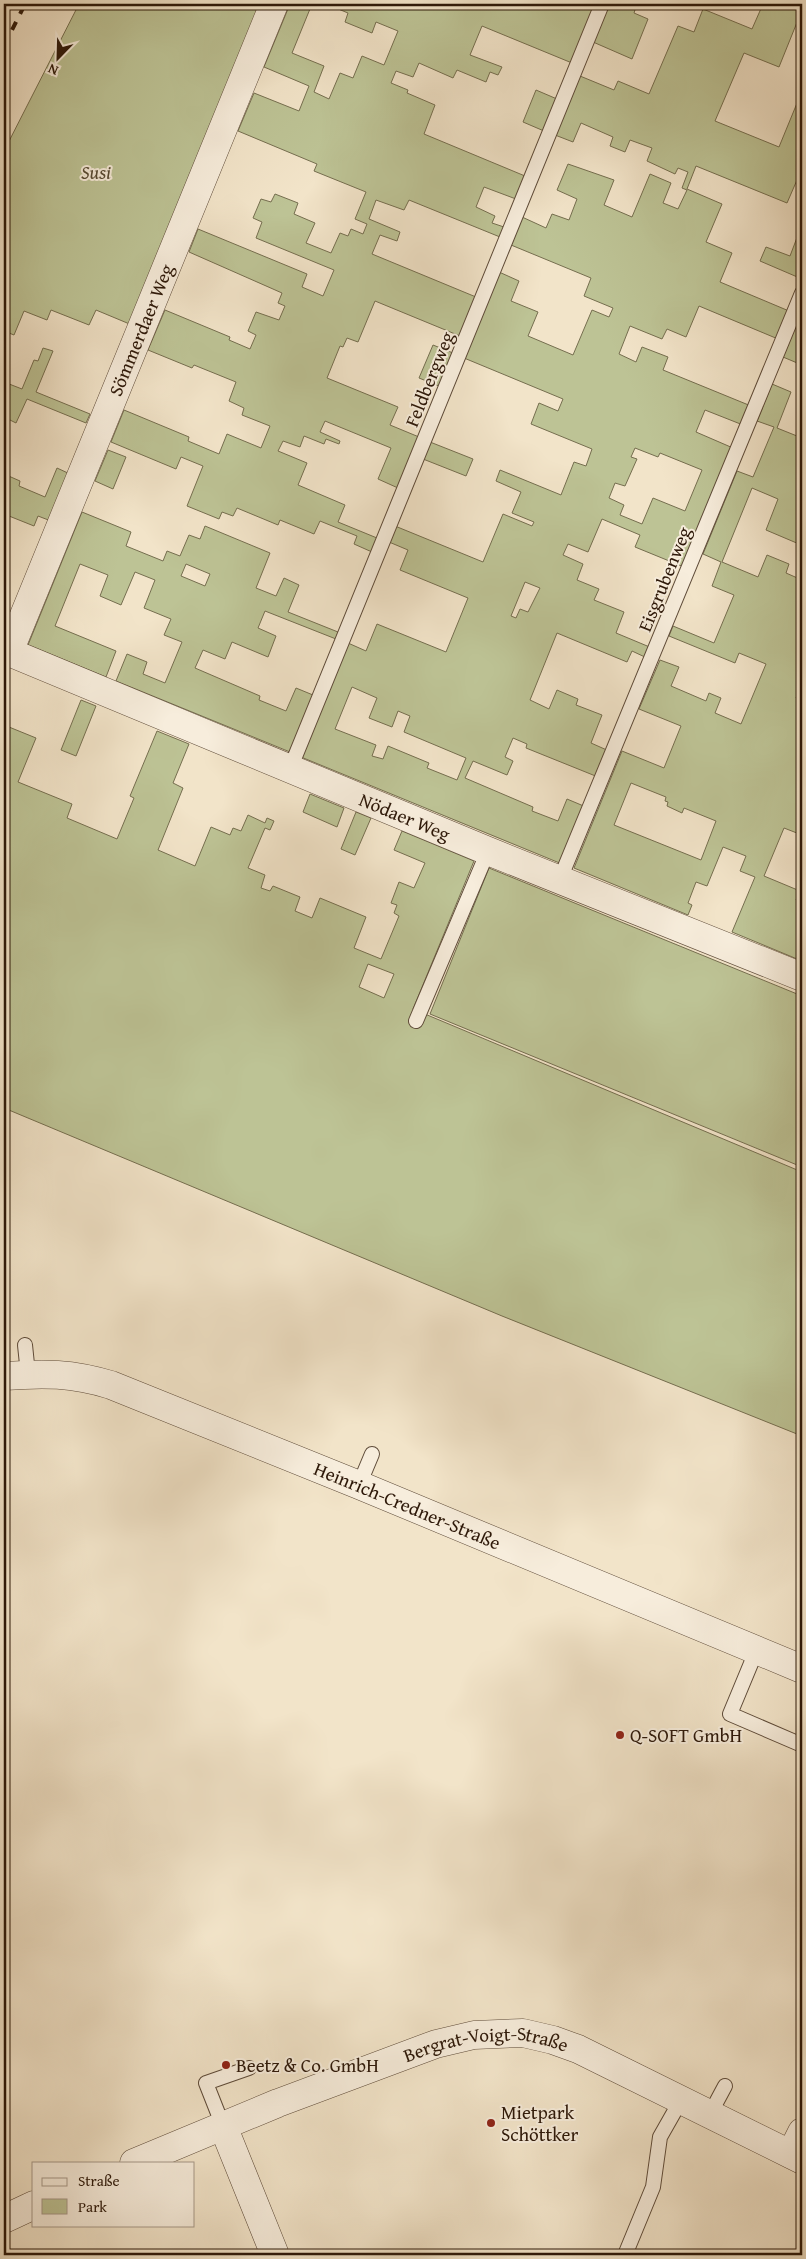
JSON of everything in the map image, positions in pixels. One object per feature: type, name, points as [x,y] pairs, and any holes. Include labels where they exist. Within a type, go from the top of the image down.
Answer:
[{"type":"street","name":"Sömmerdaer Weg","points":[[6,651],[274,4]]},
{"type":"street","name":"Nödaer Weg","points":[[6,651],[488,851],[802,976]]},
{"type":"street","name":"Heinrich-Credner-Straße","points":[[16,1375],[81,1376],[110,1385],[359,1485],[758,1649],[802,1669]]},
{"type":"street","name":"Bergrat-Voigt-Straße","points":[[136,2162],[417,2050],[474,2035],[523,2033],[553,2040],[578,2050],[710,2114],[798,2149]]},
{"type":"street","points":[[223,2126],[275,2255]]},
{"type":"street","points":[[4,2219],[32,2206]]},
{"type":"lane","name":"Feldbergweg","points":[[290,769],[602,4]]},
{"type":"lane","name":"Eisgrubenweg","points":[[560,879],[802,293]]},
{"type":"lane","points":[[416,1021],[488,851]]},
{"type":"lane","points":[[16,1375],[25,1345]]},
{"type":"lane","points":[[359,1485],[372,1454]]},
{"type":"lane","points":[[758,1649],[730,1714],[802,1745]]},
{"type":"lane","points":[[223,2126],[206,2083],[249,2068]]},
{"type":"lane","points":[[710,2114],[725,2086]]},
{"type":"lane","points":[[625,2255],[653,2187],[660,2137],[681,2100]]},
{"type":"green space","name":"Susi","points":[[79,4],[263,4],[132,325],[96,310],[89,325],[51,310],[47,320],[24,311],[14,335],[4,331],[4,151]]},
{"type":"green space","points":[[290,4],[312,4],[292,53],[324,66],[314,92],[329,99],[340,73],[353,78],[362,56],[384,65],[398,31],[376,22],[372,33],[345,22],[348,13],[331,6],[331,4],[540,4],[546,6],[547,4],[596,4],[572,63],[482,26],[470,55],[502,67],[498,75],[490,72],[486,82],[457,70],[453,78],[419,63],[413,77],[396,71],[391,83],[408,90],[407,93],[435,105],[424,134],[525,176],[516,199],[484,187],[476,207],[495,216],[492,223],[504,227],[500,237],[409,200],[404,210],[376,200],[369,219],[400,232],[397,241],[380,235],[372,254],[476,297],[460,336],[375,301],[358,342],[347,338],[343,347],[340,346],[327,378],[398,407],[390,425],[419,437],[398,488],[378,479],[391,448],[325,421],[320,432],[340,441],[339,444],[326,439],[324,444],[304,436],[300,447],[283,441],[278,451],[307,463],[298,485],[345,505],[338,522],[377,538],[372,552],[354,544],[357,536],[320,521],[314,534],[280,520],[278,525],[237,508],[233,516],[222,512],[219,519],[187,506],[203,466],[181,457],[176,469],[111,442],[124,410],[189,437],[188,441],[219,454],[227,434],[261,448],[270,426],[242,415],[244,408],[229,401],[236,382],[194,365],[192,368],[148,350],[165,310],[230,337],[229,340],[250,349],[256,335],[248,331],[256,312],[279,320],[285,306],[278,303],[282,293],[189,252],[198,229],[307,274],[302,287],[323,296],[334,270],[256,238],[262,222],[253,218],[261,199],[271,202],[275,194],[298,203],[294,214],[315,223],[306,243],[331,253],[340,233],[348,236],[351,229],[363,234],[367,224],[355,219],[366,192],[314,171],[317,164],[238,131],[254,93],[299,111],[309,86],[264,67]]},
{"type":"green space","points":[[609,4],[637,4],[634,13],[648,19],[632,59],[593,42]]},
{"type":"green space","points":[[763,4],[802,4],[802,10],[779,67],[744,53],[715,121],[779,147],[802,91],[802,182],[797,180],[787,203],[696,166],[687,189],[722,204],[706,242],[732,253],[720,282],[789,311],[778,339],[699,306],[686,337],[667,329],[662,339],[630,326],[619,354],[636,362],[642,347],[668,357],[663,370],[751,406],[743,425],[705,410],[696,432],[733,448],[684,567],[635,547],[640,535],[602,519],[588,552],[568,544],[563,555],[583,564],[577,580],[599,589],[594,600],[624,612],[616,633],[652,648],[647,658],[632,651],[627,662],[557,633],[530,700],[549,709],[557,690],[578,699],[576,705],[602,715],[591,743],[609,751],[598,777],[526,748],[527,744],[513,738],[505,757],[513,761],[507,775],[473,761],[465,778],[533,807],[532,811],[558,821],[567,799],[586,807],[562,864],[301,757],[348,643],[366,651],[377,624],[446,652],[468,598],[400,570],[408,550],[389,542],[395,526],[483,562],[503,514],[532,526],[534,522],[512,513],[521,492],[496,481],[500,470],[561,495],[574,462],[586,466],[592,449],[531,424],[539,403],[558,411],[563,399],[464,358],[499,272],[519,281],[511,301],[538,312],[528,336],[573,355],[592,310],[609,317],[613,308],[584,296],[591,278],[511,245],[522,217],[546,228],[552,214],[569,220],[577,199],[557,190],[568,164],[614,180],[604,205],[632,217],[650,174],[671,183],[663,203],[678,209],[687,190],[682,188],[688,172],[678,168],[675,174],[647,161],[652,148],[630,140],[625,152],[610,146],[613,137],[581,123],[573,142],[555,135],[580,76],[614,90],[618,81],[649,94],[678,26],[694,32],[703,9],[752,29]],"holes":[[[635,448],[658,457],[660,453],[702,470],[685,511],[653,498],[642,524],[620,515],[624,505],[609,498],[615,483],[625,486],[637,459],[631,457]],[[525,582],[540,588],[528,612],[520,609],[516,618],[511,616]],[[352,687],[377,698],[369,718],[392,727],[398,711],[410,716],[404,732],[466,758],[457,780],[427,768],[429,763],[388,746],[383,759],[372,756],[376,745],[335,729]]]},
{"type":"green space","points":[[536,90],[557,99],[544,131],[523,122]]},
{"type":"green space","points":[[798,235],[802,237],[802,279],[760,261],[766,247],[790,256]]},
{"type":"green space","points":[[795,328],[802,331],[802,365],[783,357]]},
{"type":"green space","points":[[433,345],[453,353],[439,386],[419,378]]},
{"type":"green space","points":[[43,348],[53,351],[36,392],[90,414],[86,423],[27,399],[16,423],[4,417],[4,382],[22,389],[34,360],[38,361]]},
{"type":"green space","points":[[772,384],[791,392],[777,428],[802,438],[802,540],[799,544],[766,530],[778,499],[752,488],[722,562],[758,577],[767,555],[789,564],[786,573],[802,580],[802,682],[796,698],[802,701],[802,835],[784,828],[764,876],[800,891],[796,900],[802,903],[802,961],[732,932],[755,877],[740,871],[746,856],[723,847],[707,886],[696,882],[688,903],[692,905],[688,915],[574,868],[622,751],[664,768],[681,726],[639,709],[660,660],[679,667],[671,686],[706,701],[709,693],[721,698],[715,713],[741,724],[766,664],[739,653],[735,663],[669,636],[673,626],[714,643],[734,595],[712,586],[721,562],[703,554],[737,471],[753,477],[774,427],[757,421]],"holes":[[[631,783],[666,797],[667,806],[682,813],[684,808],[716,821],[701,860],[614,825]]]},
{"type":"green space","points":[[430,442],[473,459],[466,476],[423,459]]},
{"type":"green space","points":[[108,450],[126,457],[113,489],[95,481]]},
{"type":"green space","points":[[57,468],[70,474],[51,521],[38,516],[34,526],[4,514],[4,474],[20,481],[19,486],[45,497]]},
{"type":"green space","points":[[82,512],[131,532],[126,546],[163,561],[167,551],[180,556],[189,535],[200,539],[205,526],[270,553],[256,588],[276,596],[284,578],[299,585],[288,612],[338,632],[336,639],[265,611],[258,628],[276,636],[268,657],[232,642],[225,659],[203,650],[195,668],[260,696],[259,700],[286,711],[296,688],[313,695],[290,752],[116,681],[127,654],[147,662],[143,674],[165,683],[182,642],[164,635],[171,619],[144,608],[155,580],[135,572],[121,605],[100,596],[108,575],[80,564],[55,626],[116,651],[106,677],[28,645]],"holes":[[[186,564],[210,574],[205,586],[181,576]]]},
{"type":"green space","points":[[81,700],[96,706],[76,756],[61,750]]},
{"type":"green space","points":[[9,727],[36,738],[18,782],[72,804],[67,818],[117,839],[134,798],[130,796],[157,731],[189,744],[173,783],[183,788],[158,850],[195,866],[211,827],[230,835],[233,828],[241,831],[248,815],[265,823],[267,818],[274,821],[270,830],[265,828],[248,868],[265,875],[261,888],[270,891],[273,886],[300,897],[295,911],[312,918],[320,898],[366,917],[354,948],[381,959],[399,916],[394,913],[397,905],[391,903],[399,882],[414,888],[425,863],[394,850],[402,831],[474,861],[413,1009],[802,1172],[802,1436],[502,1316],[4,1108],[4,739]],"holes":[[[368,964],[394,974],[384,998],[359,987]]]},
{"type":"green space","points":[[310,794],[344,808],[337,827],[303,812]]},
{"type":"green space","points":[[356,812],[371,818],[355,855],[341,849]]},
{"type":"green space","points":[[489,868],[802,996],[802,1167],[430,1014]]},
{"type":"railway","points":[[4,15],[10,4]]},
{"type":"railway","points":[[4,46],[25,4]]},
{"type":"place","name":"Q-SOFT GmbH","points":[[620,1735]]},
{"type":"place","name":"Beetz & Co. GmbH","points":[[226,2065]]},
{"type":"place","name":"Mietpark Schöttker","points":[[491,2123]]}]
